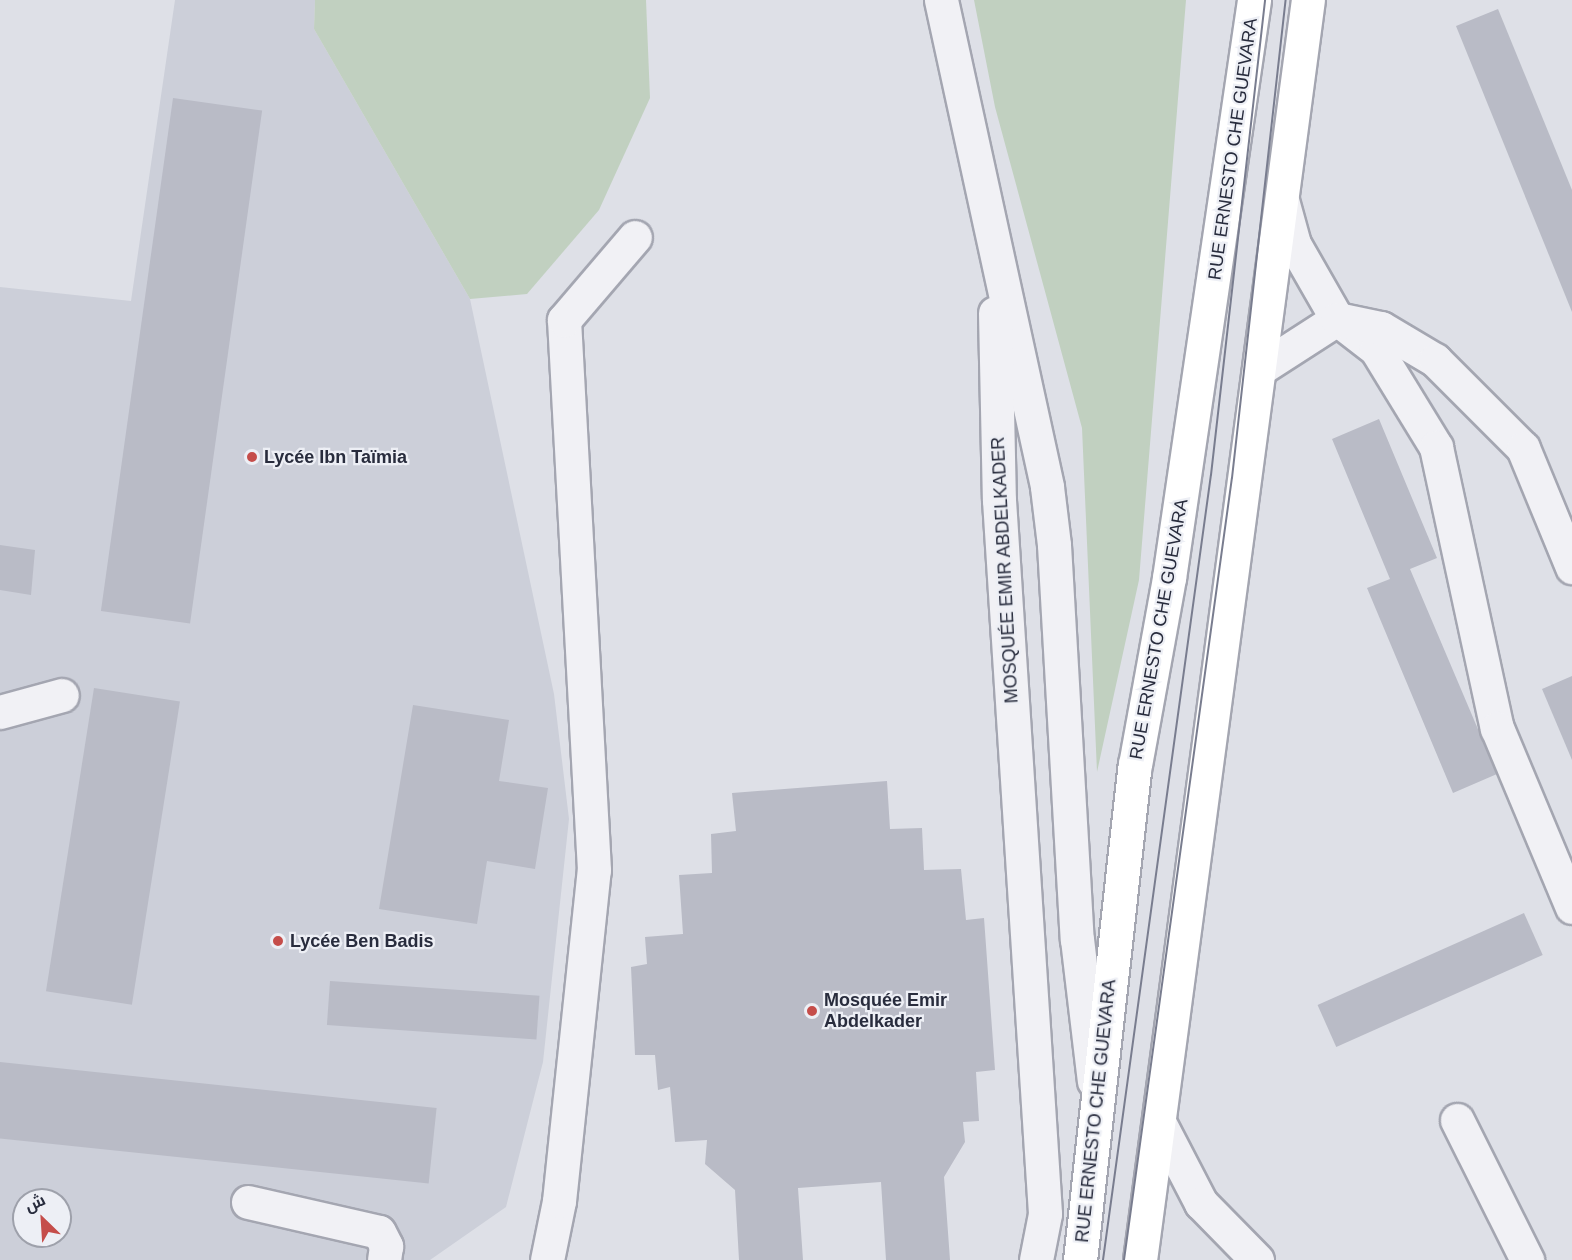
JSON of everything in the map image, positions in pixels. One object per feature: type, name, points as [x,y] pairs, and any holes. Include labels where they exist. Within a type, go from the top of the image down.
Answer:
[{"type":"main road","name":"RUE ERNESTO CHE GUEVARA","points":[[1080,1260],[1096,1094],[1135,765],[1170,578],[1254,0]]},
{"type":"main road","points":[[1140,1260],[1262,368],[1308,0]]},
{"type":"street","points":[[941,0],[1047,487],[1054,545],[1077,939],[1096,1094]]},
{"type":"street","points":[[1282,200],[1294,244],[1336,319],[1376,349],[1436,447],[1497,728],[1572,907]]},
{"type":"street","points":[[547,1260],[559,1202],[594,870],[564,320],[635,237]]},
{"type":"street","name":"MOSQUÉE EMIR ABDELKADER","points":[[993,237],[999,500],[1045,1214],[1036,1260]]},
{"type":"street","points":[[1262,368],[1336,319],[1381,328],[1435,360],[1483,404],[1523,448],[1572,567]]},
{"type":"street","points":[[0,712],[62,695]]},
{"type":"street","points":[[1457,1120],[1527,1260]]},
{"type":"street","points":[[1160,1124],[1202,1203],[1257,1260]]},
{"type":"street","points":[[248,1202],[379,1232],[386,1246],[384,1260]]},
{"type":"shaded area","points":[[175,0],[315,0],[314,29],[470,299],[554,694],[569,819],[543,1062],[506,1207],[430,1260],[0,1260],[0,287],[131,301]]},
{"type":"green space","points":[[315,0],[646,0],[650,98],[599,210],[527,294],[470,299],[314,29]]},
{"type":"green space","points":[[974,0],[1186,0],[1139,580],[1097,772],[1082,428],[995,107]]},
{"type":"building","points":[[1498,9],[1572,190],[1572,312],[1456,26]]},
{"type":"building","points":[[173,98],[262,111],[190,623],[101,611]]},
{"type":"building","points":[[1379,419],[1437,558],[1410,569],[1497,774],[1453,793],[1367,588],[1390,579],[1332,439]]},
{"type":"building","points":[[0,545],[35,550],[31,595],[0,590]]},
{"type":"building","points":[[1572,676],[1572,760],[1542,689]]},
{"type":"building","points":[[94,688],[180,702],[132,1005],[46,991]]},
{"type":"building","points":[[413,705],[509,720],[499,781],[548,788],[535,869],[487,861],[477,924],[379,909]]},
{"type":"building","name":"Mosquée Emir Abdelkader","points":[[887,781],[890,829],[922,828],[924,870],[961,869],[966,920],[984,918],[995,1070],[976,1072],[979,1121],[963,1122],[965,1142],[944,1177],[950,1260],[886,1260],[881,1182],[798,1188],[803,1260],[739,1260],[735,1190],[705,1164],[707,1140],[675,1142],[670,1087],[658,1090],[655,1055],[635,1055],[631,967],[647,964],[645,937],[683,934],[679,875],[712,873],[711,834],[736,831],[732,793]]},
{"type":"building","points":[[1524,913],[1543,955],[1336,1047],[1318,1005]]},
{"type":"building","points":[[330,981],[539,996],[536,1040],[327,1025]]},
{"type":"building","points":[[0,1062],[437,1108],[429,1183],[0,1138]]},
{"type":"tram line","points":[[1103,1260],[1211,475],[1265,0]]},
{"type":"tram line","points":[[1124,1260],[1232,478],[1286,0]]},
{"type":"place","name":"Lycée Ibn Taïmia","points":[[252,457]]},
{"type":"place","name":"Lycée Ben Badis","points":[[278,941]]},
{"type":"place","name":"Mosquée Emir Abdelkader","points":[[812,1011]]}]
